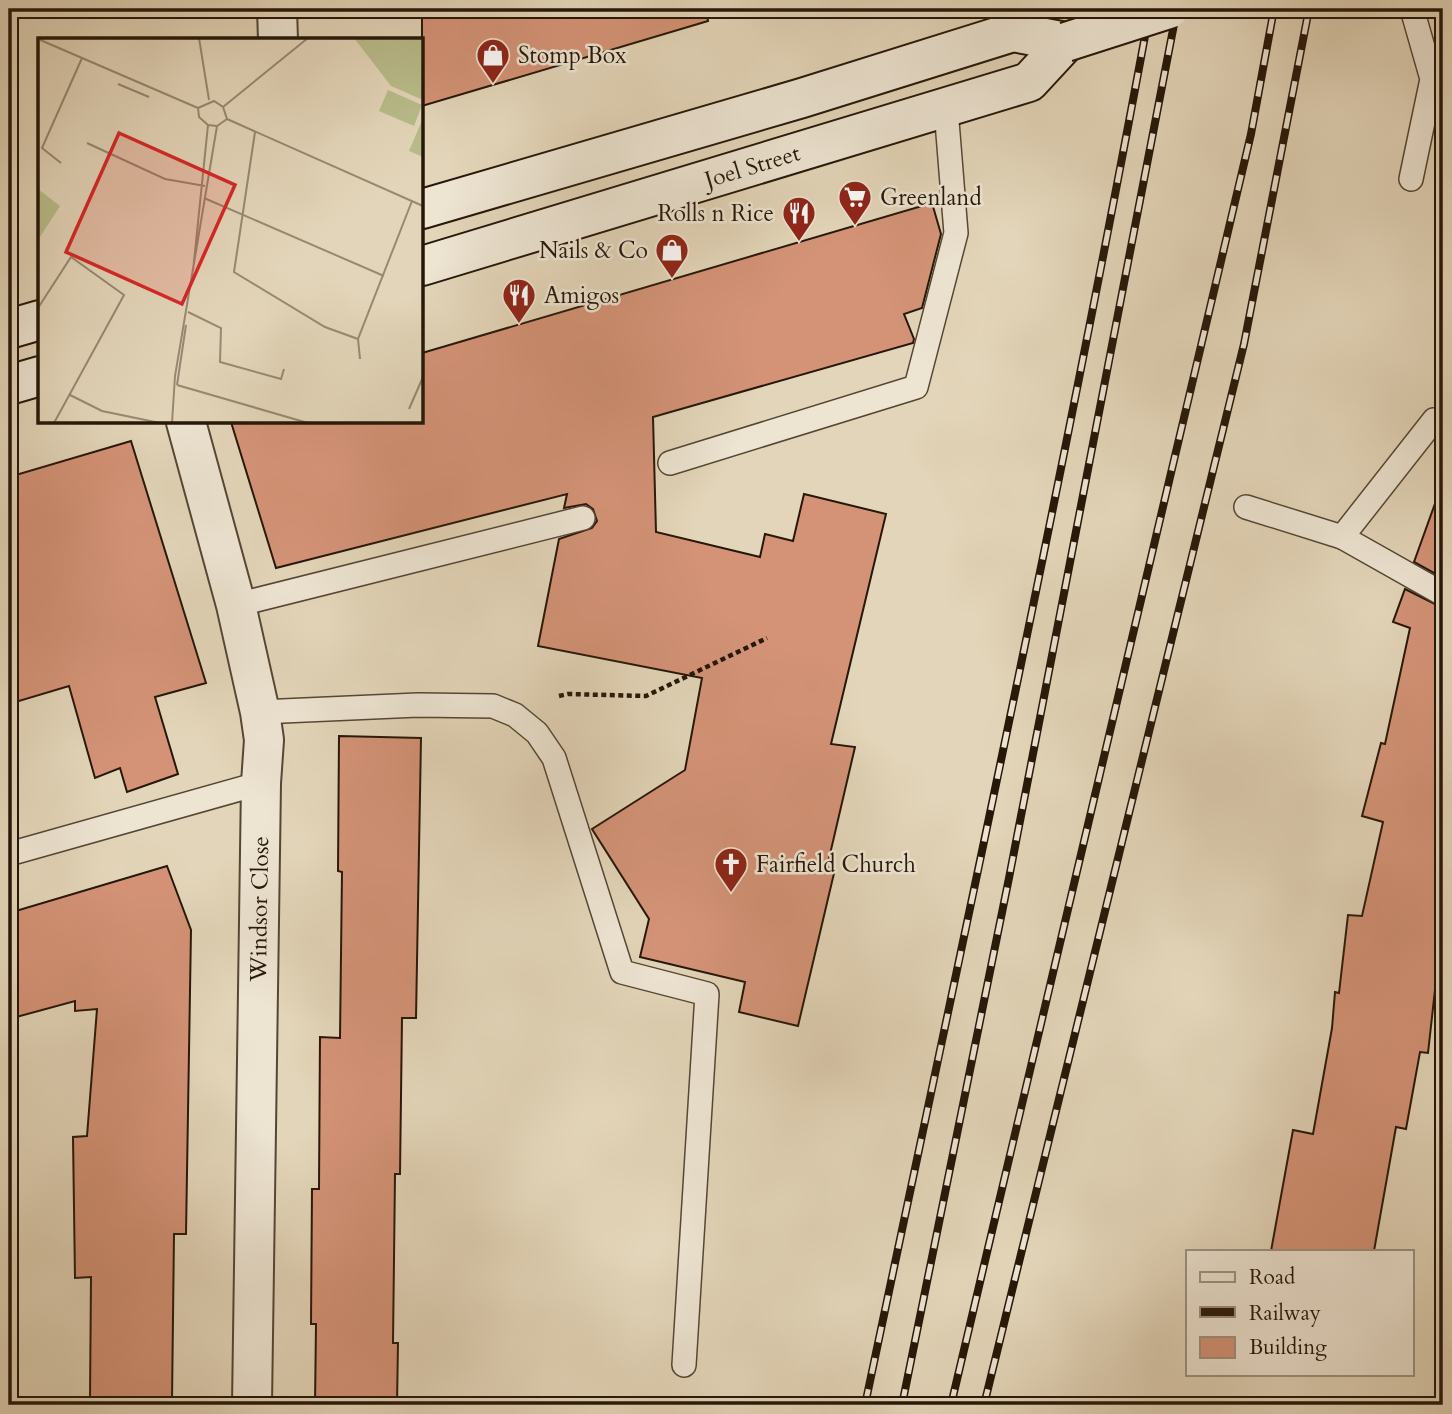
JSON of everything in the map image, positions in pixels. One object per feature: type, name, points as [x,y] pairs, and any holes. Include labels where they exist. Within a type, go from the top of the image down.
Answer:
[{"type":"main road","points":[[277,9],[278,38]]},
{"type":"main road","name":"Joel Street","points":[[424,208],[803,98],[1013,32],[1066,42],[1169,9]]},
{"type":"main road","name":"Joel Street","points":[[424,265],[1029,82],[1066,42]]},
{"type":"main road","points":[[9,329],[38,321]]},
{"type":"main road","points":[[9,385],[38,377]]},
{"type":"main road","name":"Windsor Close","points":[[187,424],[236,606],[264,740],[261,783],[252,1405]]},
{"type":"lane","points":[[1412,9],[1437,78],[1412,179]]},
{"type":"lane","points":[[670,463],[916,387],[956,233],[946,109]]},
{"type":"lane","points":[[1342,537],[1434,420]]},
{"type":"lane","points":[[1245,507],[1342,537],[1443,594]]},
{"type":"lane","points":[[236,606],[583,518]]},
{"type":"lane","points":[[260,712],[418,705],[493,706],[508,712],[537,733],[554,758],[622,972],[707,995],[684,1365]]},
{"type":"lane","points":[[9,854],[261,783]]},
{"type":"path","points":[[508,712],[568,694],[646,696],[766,638]]},
{"type":"building","points":[[422,9],[706,9],[708,21],[424,105]]},
{"type":"building","points":[[932,203],[941,234],[922,308],[904,314],[914,339],[913,343],[653,417],[656,532],[760,557],[765,534],[793,541],[804,494],[886,514],[831,744],[855,747],[827,867],[835,869],[798,1026],[739,1012],[745,982],[640,957],[649,919],[592,829],[685,770],[702,678],[538,646],[559,539],[592,528],[597,521],[593,509],[586,504],[564,508],[567,494],[276,568],[232,424],[424,424],[424,352]]},
{"type":"building","points":[[131,441],[206,683],[155,697],[178,774],[127,792],[120,768],[95,778],[69,686],[9,704],[9,477]]},
{"type":"building","points":[[1437,498],[1443,499],[1443,578],[1414,562]]},
{"type":"building","points":[[1405,589],[1443,608],[1443,982],[1436,981],[1428,1053],[1420,1052],[1406,1129],[1396,1127],[1374,1250],[1271,1250],[1293,1130],[1313,1134],[1332,1028],[1335,992],[1339,993],[1348,915],[1362,916],[1383,822],[1362,816],[1381,743],[1385,744],[1410,628],[1393,622]]},
{"type":"building","points":[[339,736],[421,738],[416,1018],[402,1018],[400,1174],[395,1174],[393,1343],[398,1343],[397,1405],[315,1405],[316,1324],[311,1324],[312,1189],[319,1189],[320,1037],[340,1038],[342,872],[338,871]]},
{"type":"building","points":[[167,866],[191,930],[186,1234],[174,1234],[172,1401],[90,1400],[91,1277],[75,1278],[73,1137],[87,1136],[97,1009],[75,1011],[75,1001],[9,1019],[9,913]]},
{"type":"railway","points":[[865,1405],[1048,533],[1150,9]]},
{"type":"railway","points":[[902,1405],[1009,878],[1177,9]]},
{"type":"railway","points":[[951,1405],[1251,134],[1274,9]]},
{"type":"railway","points":[[984,1405],[1244,344],[1309,9]]},
{"type":"place","name":"Stomp Box","points":[[493,85]]},
{"type":"place","name":"Greenland","points":[[855,227]]},
{"type":"place","name":"Rolls n Rice","points":[[799,243]]},
{"type":"place","name":"Nails & Co","points":[[672,280]]},
{"type":"place","name":"Amigos","points":[[519,325]]},
{"type":"place","name":"Fairfield Church","points":[[731,894]]}]
